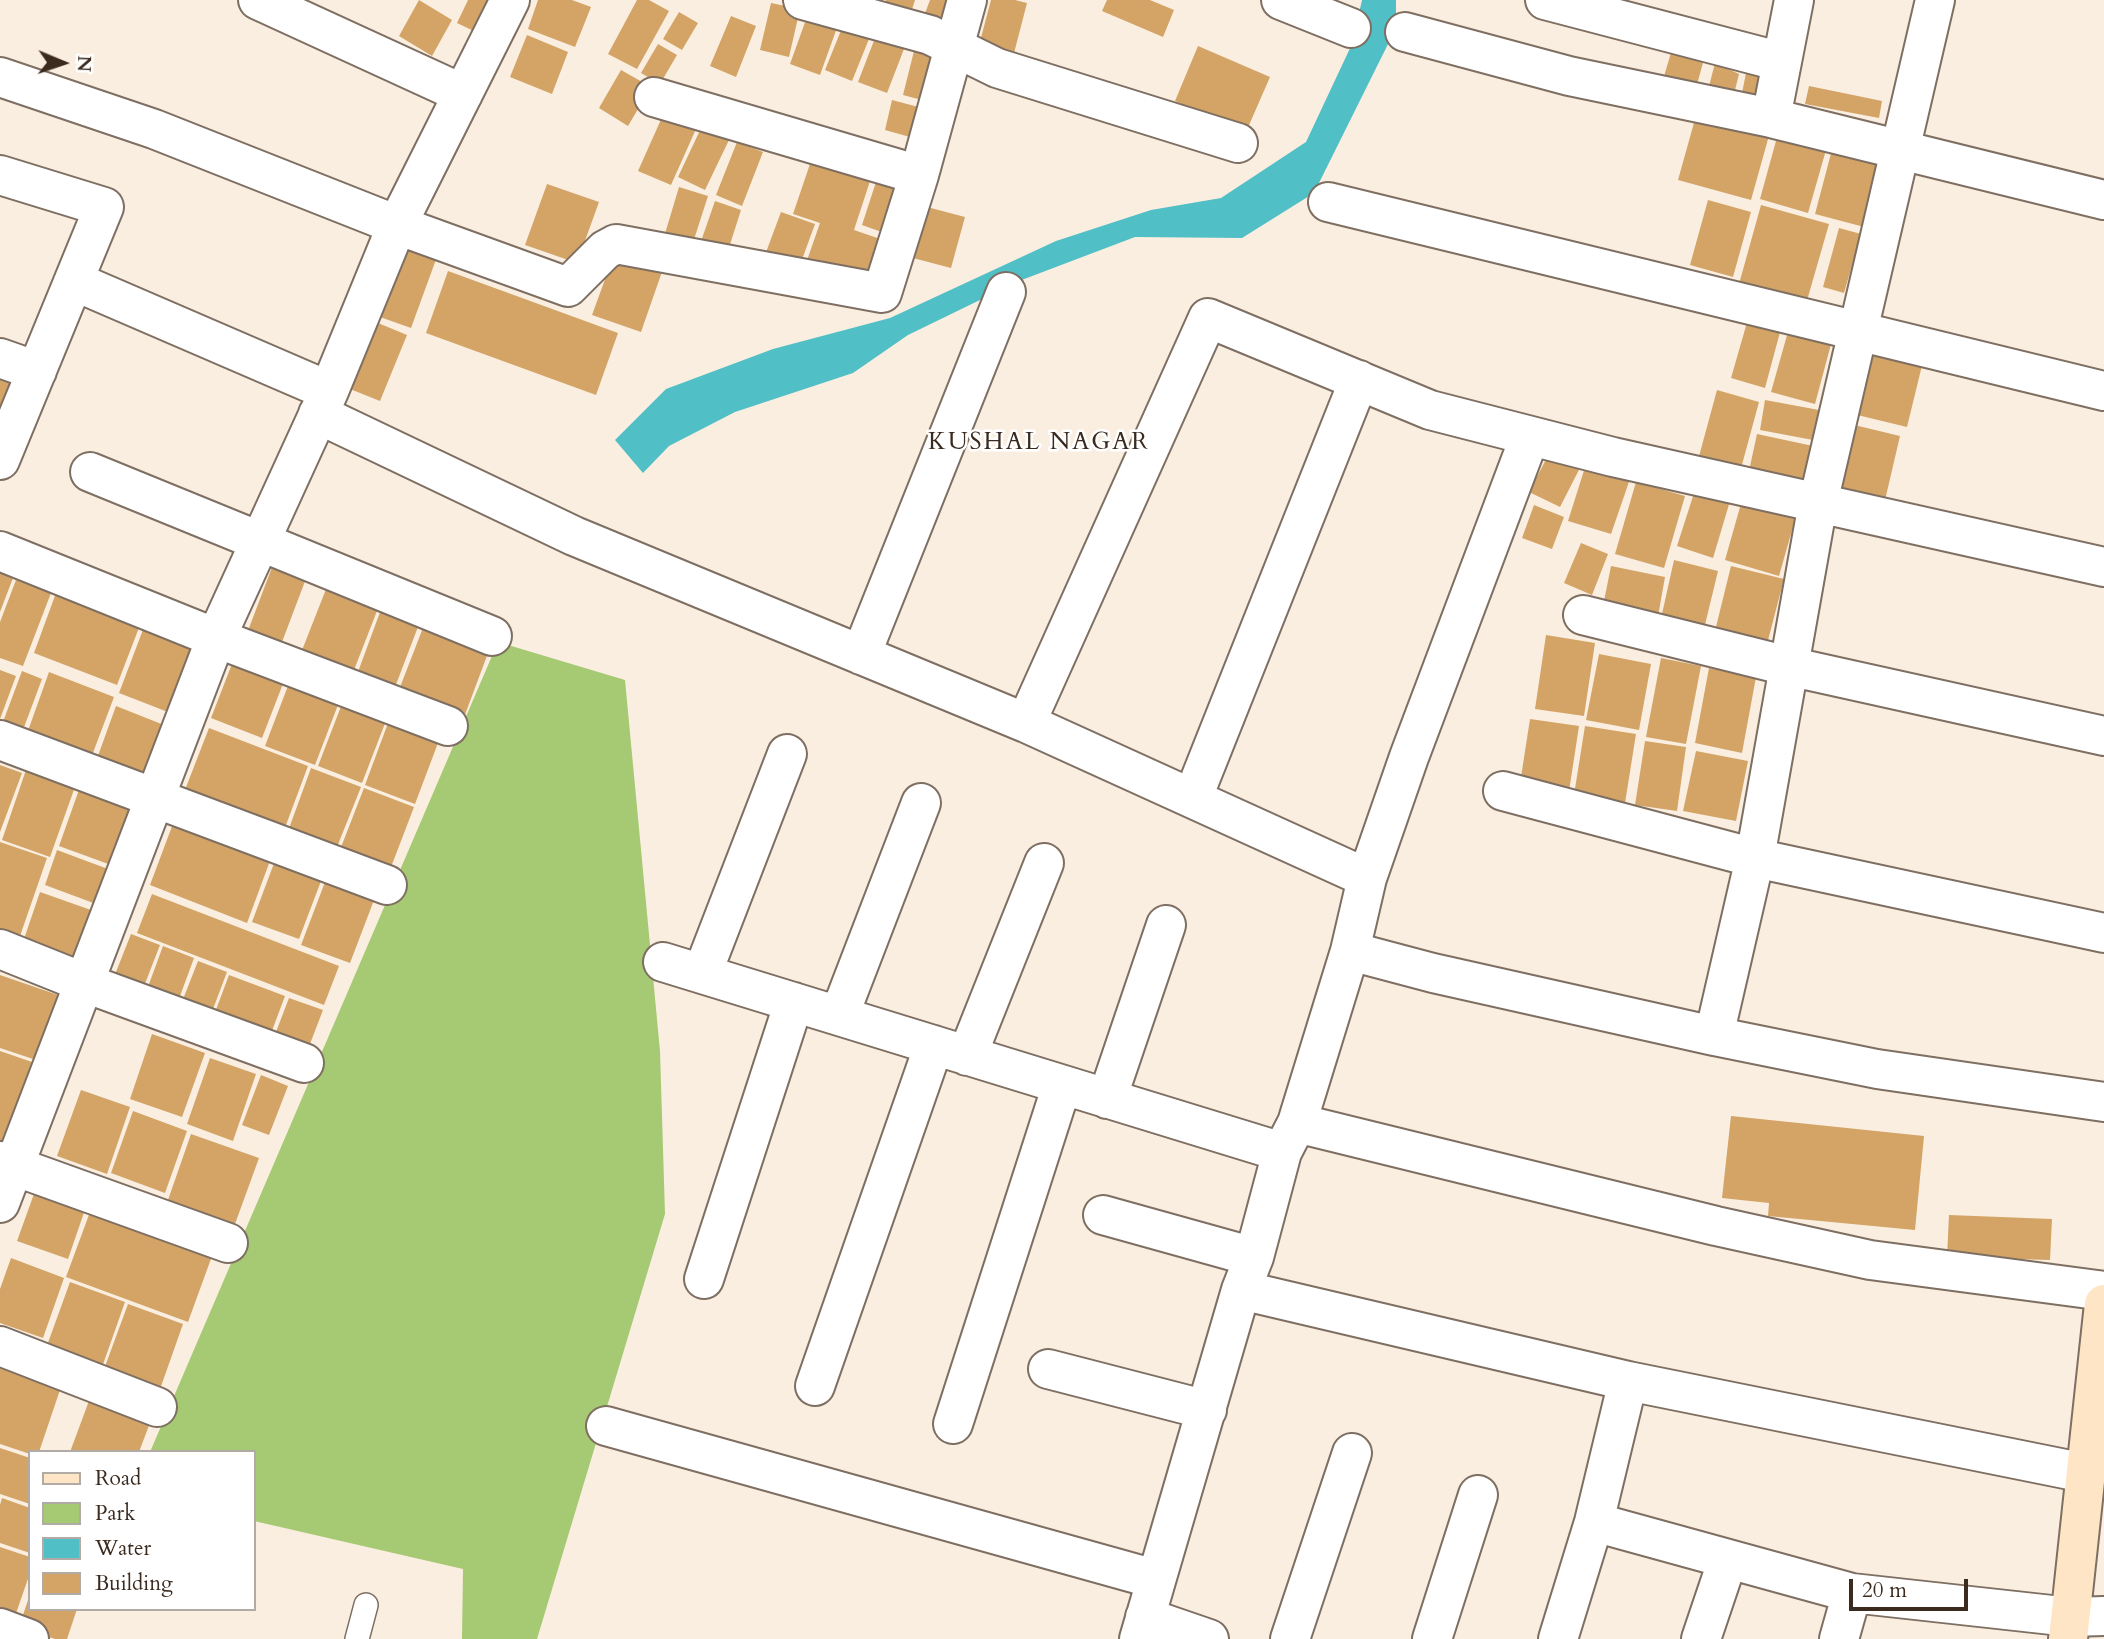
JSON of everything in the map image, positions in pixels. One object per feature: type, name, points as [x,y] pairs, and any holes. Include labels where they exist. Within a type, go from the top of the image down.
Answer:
[{"type":"street","points":[[258,0],[463,94]]},
{"type":"street","points":[[0,1202],[7,1164],[85,983],[216,638],[323,403],[397,225],[510,0]]},
{"type":"street","points":[[803,0],[929,35],[997,68],[1238,143]]},
{"type":"street","points":[[0,77],[154,129],[397,225],[568,287],[605,250],[616,244],[882,292],[919,175],[967,0]]},
{"type":"street","points":[[1281,0],[1352,28]]},
{"type":"street","points":[[1545,0],[1782,62]]},
{"type":"street","points":[[1771,118],[1794,0]]},
{"type":"street","points":[[1714,1036],[1755,858],[1818,503],[1934,0]]},
{"type":"street","points":[[1405,33],[1569,76],[1771,118],[2104,200]]},
{"type":"street","points":[[654,97],[919,175]]},
{"type":"street","points":[[0,175],[104,207],[0,460]]},
{"type":"street","points":[[1328,202],[2104,391]]},
{"type":"street","points":[[74,281],[323,403],[574,536],[1026,723],[1367,877]]},
{"type":"street","points":[[861,655],[1006,292]]},
{"type":"street","points":[[1026,723],[1208,318],[1430,410],[1530,436],[2104,567]]},
{"type":"street","points":[[0,358],[37,371]]},
{"type":"street","points":[[1193,797],[1359,380]]},
{"type":"street","points":[[1209,1639],[1142,1628],[1289,1138],[1350,951],[1367,877],[1409,757],[1530,436]]},
{"type":"street","points":[[90,472],[492,636]]},
{"type":"street","points":[[0,551],[216,638],[448,726]]},
{"type":"street","points":[[1583,615],[1788,666],[2104,736]]},
{"type":"street","points":[[0,740],[387,885]]},
{"type":"street","points":[[702,974],[788,754]]},
{"type":"street","points":[[1503,792],[1755,858],[2104,933]]},
{"type":"street","points":[[839,1016],[921,803]]},
{"type":"street","points":[[815,1386],[951,1051],[1044,863]]},
{"type":"street","points":[[1107,1099],[1166,925]]},
{"type":"street","points":[[0,949],[304,1063]]},
{"type":"street","points":[[1350,951],[1433,973],[1714,1036],[1877,1069],[2104,1102]]},
{"type":"street","points":[[663,962],[1107,1099],[1870,1260],[2104,1291]]},
{"type":"street","points":[[704,1279],[794,1002]]},
{"type":"street","points":[[953,1424],[1062,1085]]},
{"type":"street","points":[[7,1164],[229,1243]]},
{"type":"street","points":[[1103,1215],[1248,1274],[1628,1381],[2085,1473]]},
{"type":"street","points":[[1594,1522],[1852,1593],[2081,1624],[2085,1473],[2104,1304]]},
{"type":"street","points":[[0,1346],[157,1407]]},
{"type":"street","points":[[1048,1369],[1207,1410]]},
{"type":"street","points":[[1558,1639],[1594,1522],[1628,1381]]},
{"type":"street","points":[[606,1426],[1155,1579]]},
{"type":"street","points":[[1290,1639],[1352,1453]]},
{"type":"street","points":[[1432,1639],[1478,1495]]},
{"type":"street","points":[[1701,1639],[1728,1559]]},
{"type":"street","points":[[1839,1639],[1852,1593]]},
{"type":"street","points":[[0,1628],[29,1639]]},
{"type":"lane","points":[[357,1639],[366,1605]]},
{"type":"green space","points":[[498,642],[625,680],[660,1051],[665,1214],[537,1639],[462,1639],[463,1569],[256,1521],[256,1450],[151,1450]]},
{"type":"water","points":[[1362,0],[1396,0],[1396,28],[1314,193],[1242,238],[1135,237],[1019,281],[908,335],[853,373],[735,412],[669,446],[643,473],[615,440],[666,389],[773,349],[890,318],[1056,241],[1151,210],[1221,198],[1306,142],[1352,44]]},
{"type":"building","points":[[419,0],[452,20],[432,56],[399,36]]},
{"type":"building","points":[[468,0],[496,0],[480,34],[457,23]]},
{"type":"building","points":[[538,0],[572,0],[591,7],[575,47],[528,29]]},
{"type":"building","points":[[637,0],[649,0],[669,11],[637,69],[608,54]]},
{"type":"building","points":[[886,0],[915,0],[908,22],[882,12]]},
{"type":"building","points":[[930,0],[954,0],[942,35],[920,27]]},
{"type":"building","points":[[991,0],[1027,3],[1013,57],[978,49]]},
{"type":"building","points":[[1107,0],[1150,0],[1174,10],[1163,37],[1102,11]]},
{"type":"building","points":[[771,3],[800,9],[789,57],[760,50]]},
{"type":"building","points":[[679,12],[698,23],[682,50],[663,39]]},
{"type":"building","points":[[808,14],[838,25],[820,75],[790,64]]},
{"type":"building","points":[[731,16],[756,26],[736,77],[710,66]]},
{"type":"building","points":[[844,23],[871,34],[852,81],[825,70]]},
{"type":"building","points":[[527,35],[568,52],[552,94],[510,77]]},
{"type":"building","points":[[875,38],[904,49],[887,93],[858,82]]},
{"type":"building","points":[[1675,39],[1707,48],[1693,99],[1660,90]]},
{"type":"building","points":[[916,43],[941,50],[929,102],[903,95]]},
{"type":"building","points":[[658,44],[677,55],[660,84],[641,73]]},
{"type":"building","points":[[1198,46],[1270,77],[1246,132],[1175,101]]},
{"type":"building","points":[[1715,63],[1739,74],[1731,106],[1706,98]]},
{"type":"building","points":[[621,70],[651,87],[628,126],[599,108]]},
{"type":"building","points":[[1746,73],[1770,80],[1764,111],[1740,103]]},
{"type":"building","points":[[1809,86],[1882,101],[1879,118],[1805,104]]},
{"type":"building","points":[[892,100],[926,109],[917,139],[885,130]]},
{"type":"building","points":[[1697,112],[1770,132],[1751,200],[1678,180]]},
{"type":"building","points":[[663,115],[696,129],[671,185],[638,171]]},
{"type":"building","points":[[702,126],[729,140],[705,190],[678,177]]},
{"type":"building","points":[[1779,130],[1828,143],[1808,213],[1760,199]]},
{"type":"building","points":[[737,142],[763,152],[742,206],[716,195]]},
{"type":"building","points":[[1834,142],[1888,157],[1868,228],[1815,214]]},
{"type":"building","points":[[811,161],[870,181],[854,230],[892,243],[877,290],[805,266],[820,223],[793,214]]},
{"type":"building","points":[[876,182],[905,192],[890,235],[862,225]]},
{"type":"building","points":[[547,184],[599,202],[577,263],[525,245]]},
{"type":"building","points":[[679,187],[708,196],[689,255],[661,247]]},
{"type":"building","points":[[1708,200],[1751,212],[1733,277],[1690,265]]},
{"type":"building","points":[[715,201],[741,210],[726,257],[699,247]]},
{"type":"building","points":[[1761,205],[1829,224],[1806,304],[1739,284]]},
{"type":"building","points":[[927,207],[965,217],[951,268],[913,258]]},
{"type":"building","points":[[781,212],[815,224],[796,276],[762,263]]},
{"type":"building","points":[[1839,228],[1861,234],[1844,293],[1823,287]]},
{"type":"building","points":[[408,243],[438,254],[411,328],[380,317]]},
{"type":"building","points":[[615,252],[663,269],[641,332],[592,315]]},
{"type":"building","points":[[448,271],[618,333],[596,395],[426,333]]},
{"type":"building","points":[[1750,312],[1783,321],[1765,388],[1731,378]]},
{"type":"building","points":[[1791,321],[1834,333],[1815,404],[1771,392]]},
{"type":"building","points":[[378,323],[407,335],[380,401],[350,389]]},
{"type":"building","points":[[1868,335],[1926,349],[1907,427],[1849,413]]},
{"type":"building","points":[[0,376],[21,383],[0,438]]},
{"type":"building","points":[[1717,390],[1759,402],[1740,472],[1698,460]]},
{"type":"building","points":[[1765,400],[1819,410],[1813,440],[1760,430]]},
{"type":"building","points":[[1846,423],[1900,436],[1882,513],[1828,500]]},
{"type":"building","points":[[1757,434],[1813,446],[1805,484],[1749,471]]},
{"type":"building","points":[[1553,446],[1583,462],[1560,507],[1529,492]]},
{"type":"building","points":[[1587,461],[1631,476],[1611,534],[1568,521]]},
{"type":"building","points":[[1636,482],[1685,496],[1664,568],[1615,554]]},
{"type":"building","points":[[1695,490],[1730,501],[1713,558],[1677,546]]},
{"type":"building","points":[[1742,500],[1796,516],[1779,576],[1725,560]]},
{"type":"building","points":[[1534,505],[1564,517],[1552,549],[1522,538]]},
{"type":"building","points":[[1581,543],[1608,554],[1592,595],[1564,583]]},
{"type":"building","points":[[1674,560],[1718,571],[1703,633],[1660,623]]},
{"type":"building","points":[[274,562],[307,576],[279,650],[246,636]]},
{"type":"building","points":[[1611,566],[1665,577],[1657,622],[1602,611]]},
{"type":"building","points":[[1731,566],[1784,579],[1766,648],[1714,635]]},
{"type":"building","points":[[0,573],[13,578],[0,612]]},
{"type":"building","points":[[330,579],[382,598],[349,683],[297,663]]},
{"type":"building","points":[[16,580],[51,593],[23,666],[0,658],[0,622]]},
{"type":"building","points":[[56,593],[140,625],[117,685],[34,653]]},
{"type":"building","points":[[383,604],[421,619],[392,695],[355,680]]},
{"type":"building","points":[[426,620],[491,645],[463,720],[397,695]]},
{"type":"building","points":[[144,627],[198,648],[173,714],[119,693]]},
{"type":"building","points":[[1546,635],[1595,643],[1584,716],[1535,709]]},
{"type":"building","points":[[1599,654],[1651,664],[1639,730],[1586,720]]},
{"type":"building","points":[[235,656],[286,676],[262,738],[211,718]]},
{"type":"building","points":[[1661,658],[1701,666],[1686,744],[1646,737]]},
{"type":"building","points":[[1709,668],[1756,677],[1742,753],[1695,743]]},
{"type":"building","points":[[0,670],[16,676],[0,719]]},
{"type":"building","points":[[22,671],[42,679],[20,738],[0,730]]},
{"type":"building","points":[[49,672],[114,697],[88,766],[24,742]]},
{"type":"building","points":[[291,678],[341,697],[315,765],[265,746]]},
{"type":"building","points":[[345,696],[389,713],[362,783],[318,766]]},
{"type":"building","points":[[116,706],[164,725],[143,782],[95,764]]},
{"type":"building","points":[[391,715],[441,735],[415,804],[365,785]]},
{"type":"building","points":[[1530,719],[1579,726],[1568,798],[1519,790]]},
{"type":"building","points":[[1585,726],[1636,734],[1625,803],[1574,795]]},
{"type":"building","points":[[209,728],[308,766],[283,833],[183,795]]},
{"type":"building","points":[[1645,741],[1686,747],[1677,811],[1635,805]]},
{"type":"building","points":[[1696,751],[1748,761],[1736,821],[1683,811]]},
{"type":"building","points":[[0,765],[22,773],[0,832]]},
{"type":"building","points":[[27,767],[76,784],[50,857],[2,840]]},
{"type":"building","points":[[311,768],[361,787],[335,852],[287,834]]},
{"type":"building","points":[[80,787],[132,805],[111,865],[59,846]]},
{"type":"building","points":[[364,788],[414,807],[388,875],[338,855]]},
{"type":"building","points":[[177,813],[274,850],[247,923],[150,885]]},
{"type":"building","points":[[0,842],[47,858],[20,936],[0,929]]},
{"type":"building","points":[[57,850],[108,869],[96,904],[45,885]]},
{"type":"building","points":[[279,850],[326,868],[299,939],[252,922]]},
{"type":"building","points":[[330,869],[379,887],[350,963],[301,945]]},
{"type":"building","points":[[40,892],[91,910],[75,957],[24,939]]},
{"type":"building","points":[[152,894],[339,966],[324,1005],[137,933]]},
{"type":"building","points":[[131,934],[160,945],[141,994],[112,982]]},
{"type":"building","points":[[163,946],[194,958],[176,1007],[145,995]]},
{"type":"building","points":[[198,961],[227,972],[210,1017],[180,1007]]},
{"type":"building","points":[[0,975],[58,995],[36,1060],[0,1048]]},
{"type":"building","points":[[229,975],[285,996],[267,1044],[211,1023]]},
{"type":"building","points":[[289,998],[323,1010],[305,1057],[271,1045]]},
{"type":"building","points":[[152,1034],[205,1053],[182,1117],[130,1099]]},
{"type":"building","points":[[0,1051],[32,1062],[5,1142],[0,1141]]},
{"type":"building","points":[[210,1058],[256,1074],[233,1141],[187,1124]]},
{"type":"building","points":[[261,1075],[288,1086],[269,1135],[242,1125]]},
{"type":"building","points":[[81,1090],[130,1107],[107,1174],[57,1156]]},
{"type":"building","points":[[133,1111],[187,1131],[165,1193],[111,1173]]},
{"type":"building","points":[[1731,1116],[1924,1136],[1915,1230],[1768,1216],[1769,1203],[1722,1198]]},
{"type":"building","points":[[191,1134],[259,1158],[235,1224],[168,1200]]},
{"type":"building","points":[[39,1180],[89,1198],[68,1259],[17,1241]]},
{"type":"building","points":[[90,1212],[212,1256],[188,1322],[66,1277]]},
{"type":"building","points":[[1949,1215],[2052,1219],[2050,1260],[1947,1257]]},
{"type":"building","points":[[11,1258],[64,1278],[43,1338],[0,1323],[0,1289]]},
{"type":"building","points":[[70,1282],[125,1302],[101,1370],[45,1351]]},
{"type":"building","points":[[128,1304],[183,1324],[159,1392],[103,1372]]},
{"type":"building","points":[[0,1359],[63,1381],[40,1450],[28,1450],[28,1453],[0,1444]]},
{"type":"building","points":[[93,1390],[154,1412],[140,1450],[71,1450]]},
{"type":"building","points":[[0,1448],[28,1457],[28,1503],[0,1494]]},
{"type":"building","points":[[2,1498],[28,1507],[28,1552],[0,1543]]},
{"type":"building","points":[[0,1547],[28,1556],[28,1579],[13,1622],[0,1617]]},
{"type":"building","points":[[28,1600],[28,1611],[76,1611],[67,1639],[55,1639],[19,1627]]},
{"type":"district","name":"KUSHAL NAGAR","points":[[1039,443]]}]
